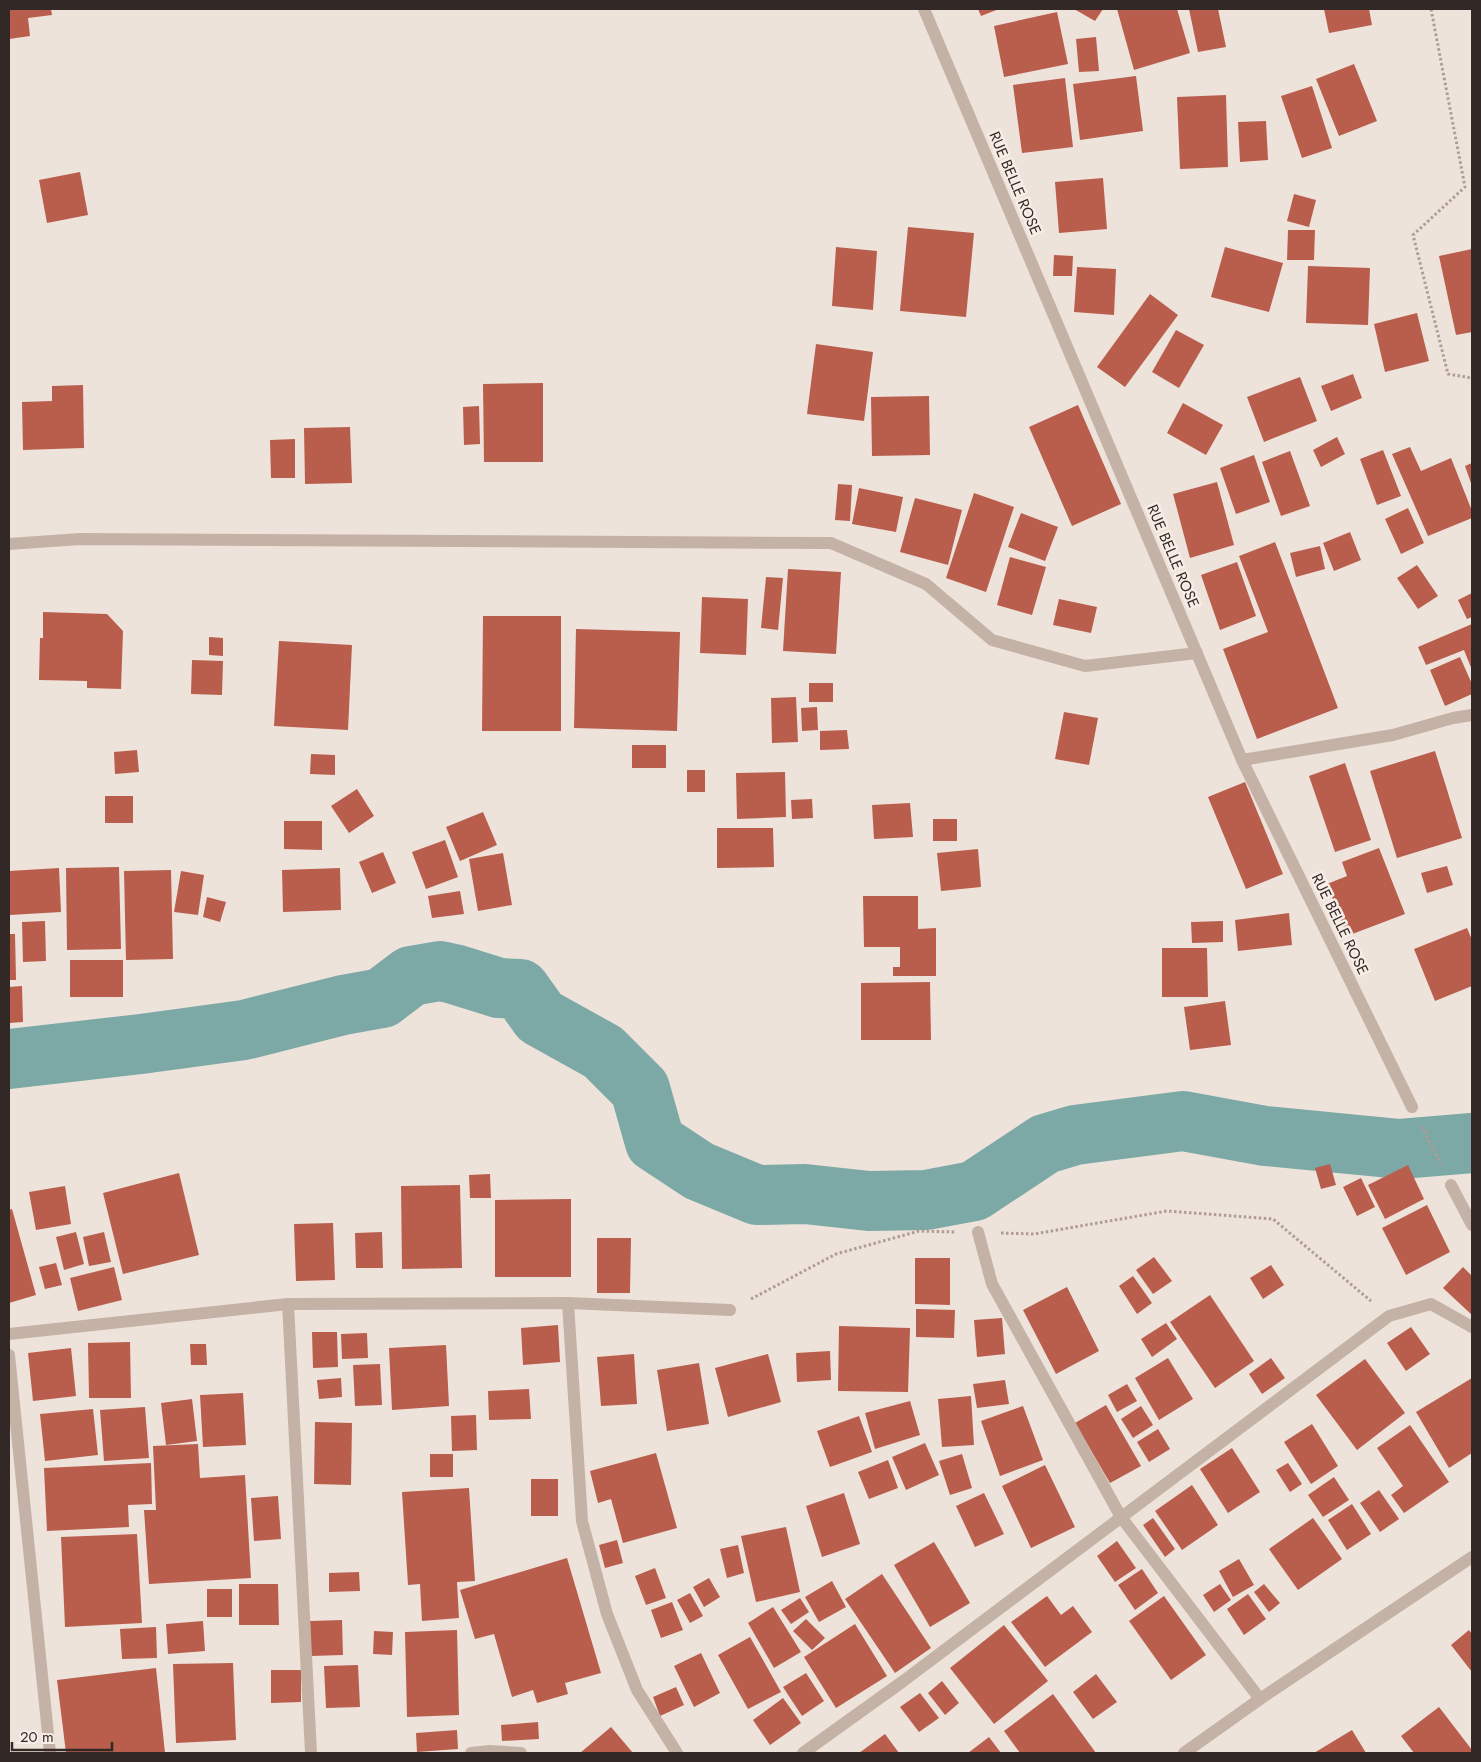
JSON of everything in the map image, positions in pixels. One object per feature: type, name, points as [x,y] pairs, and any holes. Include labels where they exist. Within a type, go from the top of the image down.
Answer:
[{"type":"street","name":"RUE BELLE ROSE","points":[[924,9],[1242,760],[1412,1107]]},
{"type":"street","points":[[9,544],[80,540],[832,543],[926,584],[992,640],[1085,666],[1197,653]]},
{"type":"street","points":[[1242,760],[1394,735],[1453,718],[1472,715]]},
{"type":"street","points":[[1452,1185],[1472,1225]]},
{"type":"street","points":[[978,1232],[992,1284],[1121,1516],[1260,1699]]},
{"type":"street","points":[[568,1303],[582,1521],[607,1614],[637,1690],[677,1753]]},
{"type":"street","points":[[9,1334],[288,1304],[568,1303],[730,1310]]},
{"type":"street","points":[[288,1304],[311,1753]]},
{"type":"street","points":[[803,1753],[902,1682],[1388,1316],[1431,1304],[1472,1327]]},
{"type":"street","points":[[9,1355],[50,1753]]},
{"type":"street","points":[[1184,1753],[1260,1699],[1472,1557]]},
{"type":"street","points":[[470,1753],[490,1751],[521,1753]]},
{"type":"path","points":[[1430,9],[1465,187],[1413,234],[1448,374],[1472,378]]},
{"type":"path","points":[[1412,1107],[1452,1185]]},
{"type":"path","points":[[730,1310],[836,1254],[919,1231],[1034,1234],[1167,1210],[1273,1219],[1388,1316]]},
{"type":"building","points":[[9,9],[51,9],[52,15],[28,18],[30,36],[9,39]]},
{"type":"building","points":[[978,9],[999,9],[981,16]]},
{"type":"building","points":[[1074,9],[1103,9],[1095,21]]},
{"type":"building","points":[[1117,9],[1177,9],[1190,53],[1134,70]]},
{"type":"building","points":[[1189,9],[1218,9],[1226,47],[1198,52]]},
{"type":"building","points":[[1324,9],[1369,9],[1372,25],[1329,33]]},
{"type":"building","points":[[1057,12],[1068,64],[1004,77],[994,26]]},
{"type":"building","points":[[1096,37],[1099,71],[1079,72],[1076,39]]},
{"type":"building","points":[[1354,64],[1377,121],[1339,136],[1316,79]]},
{"type":"building","points":[[1136,76],[1143,131],[1080,140],[1073,84]]},
{"type":"building","points":[[1065,78],[1073,147],[1022,153],[1013,85]]},
{"type":"building","points":[[1312,86],[1332,148],[1302,158],[1281,96]]},
{"type":"building","points":[[1226,95],[1228,167],[1180,169],[1177,97]]},
{"type":"building","points":[[1266,121],[1268,160],[1240,162],[1238,122]]},
{"type":"building","points":[[80,172],[88,215],[47,223],[39,180]]},
{"type":"building","points":[[1103,178],[1107,229],[1059,233],[1055,182]]},
{"type":"building","points":[[1294,194],[1316,200],[1309,227],[1287,221]]},
{"type":"building","points":[[908,227],[974,233],[966,317],[900,311]]},
{"type":"building","points":[[1288,230],[1315,230],[1314,260],[1287,260]]},
{"type":"building","points":[[836,247],[877,251],[873,310],[832,306]]},
{"type":"building","points":[[1225,247],[1283,263],[1269,312],[1211,297]]},
{"type":"building","points":[[1472,249],[1472,332],[1456,335],[1439,256]]},
{"type":"building","points":[[1054,255],[1073,256],[1072,276],[1053,276]]},
{"type":"building","points":[[1308,266],[1370,268],[1368,325],[1306,323]]},
{"type":"building","points":[[1077,267],[1116,269],[1114,315],[1074,312]]},
{"type":"building","points":[[1150,294],[1178,315],[1125,387],[1097,367]]},
{"type":"building","points":[[1417,313],[1429,361],[1385,372],[1374,324]]},
{"type":"building","points":[[1176,330],[1204,345],[1179,388],[1152,372]]},
{"type":"building","points":[[816,344],[873,352],[864,421],[807,414]]},
{"type":"building","points":[[1353,374],[1362,398],[1331,411],[1321,386]]},
{"type":"building","points":[[1300,377],[1317,421],[1264,442],[1247,397]]},
{"type":"building","points":[[543,383],[543,462],[484,462],[483,384]]},
{"type":"building","points":[[83,385],[84,448],[23,450],[22,402],[52,401],[52,386]]},
{"type":"building","points":[[929,396],[930,455],[872,456],[871,397]]},
{"type":"building","points":[[1183,403],[1223,425],[1206,455],[1167,433]]},
{"type":"building","points":[[1078,405],[1121,504],[1072,526],[1029,427]]},
{"type":"building","points":[[479,406],[480,444],[464,445],[463,407]]},
{"type":"building","points":[[350,427],[352,483],[305,484],[304,428]]},
{"type":"building","points":[[1337,437],[1345,454],[1321,467],[1313,450]]},
{"type":"building","points":[[295,439],[295,478],[271,478],[270,440]]},
{"type":"building","points":[[1410,447],[1421,471],[1451,458],[1472,511],[1472,518],[1428,536],[1392,454]]},
{"type":"building","points":[[1383,450],[1401,496],[1377,505],[1360,459]]},
{"type":"building","points":[[1290,451],[1310,506],[1281,516],[1262,462]]},
{"type":"building","points":[[1254,455],[1270,502],[1236,514],[1220,468]]},
{"type":"building","points":[[1472,463],[1472,486],[1465,466]]},
{"type":"building","points":[[1217,482],[1234,545],[1190,558],[1173,494]]},
{"type":"building","points":[[838,484],[852,485],[850,521],[835,520]]},
{"type":"building","points":[[859,488],[903,497],[896,532],[852,524]]},
{"type":"building","points":[[974,493],[1014,507],[986,592],[946,578]]},
{"type":"building","points":[[915,498],[962,510],[948,565],[900,552]]},
{"type":"building","points":[[1408,508],[1424,543],[1401,554],[1385,519]]},
{"type":"building","points":[[1021,513],[1058,527],[1045,561],[1008,547]]},
{"type":"building","points":[[1350,532],[1361,560],[1334,571],[1323,543]]},
{"type":"building","points":[[1275,542],[1338,708],[1257,739],[1223,649],[1268,632],[1239,556]]},
{"type":"building","points":[[1320,546],[1325,569],[1296,577],[1290,553]]},
{"type":"building","points":[[1010,557],[1046,567],[1032,615],[997,605]]},
{"type":"building","points":[[1237,562],[1256,616],[1220,630],[1201,575]]},
{"type":"building","points":[[1417,565],[1438,596],[1418,609],[1397,578]]},
{"type":"building","points":[[788,569],[841,572],[836,654],[783,651]]},
{"type":"building","points":[[766,577],[783,578],[778,630],[761,628]]},
{"type":"building","points":[[1472,593],[1472,617],[1467,619],[1458,600]]},
{"type":"building","points":[[702,597],[748,599],[746,655],[700,653]]},
{"type":"building","points":[[1059,599],[1097,607],[1091,633],[1053,625]]},
{"type":"building","points":[[43,612],[107,614],[123,631],[121,689],[87,688],[87,681],[39,680],[40,638],[43,638]]},
{"type":"building","points":[[483,616],[561,616],[561,731],[482,731]]},
{"type":"building","points":[[1472,624],[1472,670],[1464,650],[1426,665],[1418,647]]},
{"type":"building","points":[[576,629],[680,632],[677,731],[574,728]]},
{"type":"building","points":[[209,637],[223,638],[223,656],[209,655]]},
{"type":"building","points":[[279,641],[352,645],[348,730],[274,726]]},
{"type":"building","points":[[1460,657],[1472,684],[1472,694],[1445,706],[1430,670]]},
{"type":"building","points":[[192,660],[223,661],[222,695],[191,694]]},
{"type":"building","points":[[809,683],[833,683],[833,702],[809,702]]},
{"type":"building","points":[[796,697],[798,742],[772,743],[771,698]]},
{"type":"building","points":[[817,707],[818,730],[802,731],[801,708]]},
{"type":"building","points":[[1064,712],[1098,718],[1089,765],[1055,759]]},
{"type":"building","points":[[847,730],[849,749],[820,750],[820,731]]},
{"type":"building","points":[[632,745],[666,745],[666,768],[632,768]]},
{"type":"building","points":[[137,750],[139,772],[115,774],[114,752]]},
{"type":"building","points":[[1435,751],[1462,838],[1397,858],[1370,771]]},
{"type":"building","points":[[311,754],[335,755],[335,775],[310,774]]},
{"type":"building","points":[[1345,763],[1371,840],[1335,852],[1309,776]]},
{"type":"building","points":[[687,770],[705,770],[705,792],[687,792]]},
{"type":"building","points":[[785,772],[786,817],[737,819],[736,773]]},
{"type":"building","points":[[1245,782],[1283,874],[1246,889],[1208,797]]},
{"type":"building","points":[[357,789],[374,816],[349,833],[331,806]]},
{"type":"building","points":[[105,796],[133,796],[133,823],[105,823]]},
{"type":"building","points":[[812,799],[813,818],[792,819],[791,800]]},
{"type":"building","points":[[910,803],[913,837],[874,839],[872,805]]},
{"type":"building","points":[[483,812],[497,845],[460,861],[446,827]]},
{"type":"building","points":[[933,819],[957,819],[957,841],[933,841]]},
{"type":"building","points":[[284,821],[322,821],[322,850],[284,849]]},
{"type":"building","points":[[717,828],[773,828],[774,867],[717,868]]},
{"type":"building","points":[[445,840],[458,877],[426,889],[412,852]]},
{"type":"building","points":[[1379,848],[1405,914],[1347,936],[1327,884],[1347,876],[1342,862]]},
{"type":"building","points":[[978,849],[981,887],[941,891],[937,853]]},
{"type":"building","points":[[383,852],[396,883],[372,893],[359,862]]},
{"type":"building","points":[[503,853],[512,905],[478,911],[469,859]]},
{"type":"building","points":[[1447,866],[1453,885],[1427,893],[1421,873]]},
{"type":"building","points":[[119,867],[121,949],[67,950],[66,868]]},
{"type":"building","points":[[59,868],[61,912],[10,915],[9,871]]},
{"type":"building","points":[[340,868],[341,910],[283,912],[282,870]]},
{"type":"building","points":[[171,870],[173,959],[126,960],[124,871]]},
{"type":"building","points":[[181,871],[204,875],[198,915],[174,912]]},
{"type":"building","points":[[460,891],[464,914],[432,918],[428,896]]},
{"type":"building","points":[[863,896],[918,896],[918,929],[936,928],[936,976],[893,976],[893,967],[900,967],[900,947],[864,947]]},
{"type":"building","points":[[207,897],[226,902],[220,922],[203,917]]},
{"type":"building","points":[[1289,913],[1292,945],[1238,951],[1235,920]]},
{"type":"building","points":[[45,921],[46,961],[23,962],[22,922]]},
{"type":"building","points":[[1223,921],[1223,942],[1192,943],[1191,922]]},
{"type":"building","points":[[1467,928],[1472,940],[1472,986],[1435,1001],[1414,949]]},
{"type":"building","points":[[9,934],[15,934],[16,980],[9,980]]},
{"type":"building","points":[[1162,948],[1207,948],[1208,997],[1162,997]]},
{"type":"building","points":[[70,960],[123,960],[123,997],[70,997]]},
{"type":"building","points":[[930,982],[931,1040],[861,1040],[861,983]]},
{"type":"building","points":[[22,986],[23,1022],[9,1023],[9,987]]},
{"type":"building","points":[[1225,1001],[1231,1045],[1190,1050],[1184,1007]]},
{"type":"building","points":[[1330,1164],[1336,1185],[1321,1189],[1315,1168]]},
{"type":"building","points":[[1408,1165],[1424,1199],[1385,1219],[1368,1185]]},
{"type":"building","points":[[179,1173],[199,1255],[123,1274],[103,1193]]},
{"type":"building","points":[[490,1174],[491,1198],[470,1198],[469,1175]]},
{"type":"building","points":[[1361,1178],[1375,1207],[1357,1216],[1343,1187]]},
{"type":"building","points":[[460,1185],[462,1268],[402,1269],[401,1186]]},
{"type":"building","points":[[65,1186],[71,1224],[36,1230],[29,1192]]},
{"type":"building","points":[[571,1199],[571,1277],[495,1277],[495,1200]]},
{"type":"building","points":[[1427,1205],[1450,1252],[1406,1275],[1382,1228]]},
{"type":"building","points":[[12,1209],[36,1295],[9,1303],[9,1210]]},
{"type":"building","points":[[333,1223],[335,1280],[296,1281],[294,1224]]},
{"type":"building","points":[[76,1232],[84,1264],[64,1270],[56,1237]]},
{"type":"building","points":[[104,1232],[111,1262],[89,1266],[83,1237]]},
{"type":"building","points":[[382,1232],[383,1268],[356,1268],[355,1233]]},
{"type":"building","points":[[597,1238],[631,1238],[630,1293],[597,1293]]},
{"type":"building","points":[[1154,1257],[1172,1281],[1153,1294],[1136,1270]]},
{"type":"building","points":[[915,1258],[950,1258],[950,1305],[915,1304]]},
{"type":"building","points":[[56,1263],[62,1285],[45,1289],[39,1267]]},
{"type":"building","points":[[1271,1265],[1284,1285],[1263,1299],[1250,1278]]},
{"type":"building","points":[[114,1267],[122,1300],[78,1311],[70,1278]]},
{"type":"building","points":[[1463,1267],[1472,1276],[1472,1315],[1443,1288]]},
{"type":"building","points":[[1133,1276],[1152,1303],[1137,1314],[1119,1286]]},
{"type":"building","points":[[1067,1287],[1099,1351],[1056,1374],[1023,1310]]},
{"type":"building","points":[[1210,1295],[1254,1361],[1215,1388],[1170,1322]]},
{"type":"building","points":[[916,1309],[955,1310],[954,1338],[916,1337]]},
{"type":"building","points":[[1002,1318],[1005,1354],[977,1357],[974,1320]]},
{"type":"building","points":[[1166,1323],[1177,1339],[1152,1357],[1141,1339]]},
{"type":"building","points":[[558,1325],[560,1362],[523,1365],[521,1328]]},
{"type":"building","points":[[839,1326],[910,1328],[908,1392],[838,1391]]},
{"type":"building","points":[[1411,1327],[1430,1354],[1406,1371],[1387,1343]]},
{"type":"building","points":[[312,1332],[337,1332],[338,1367],[313,1368]]},
{"type":"building","points":[[367,1333],[368,1358],[342,1359],[341,1334]]},
{"type":"building","points":[[130,1342],[131,1398],[89,1398],[88,1343]]},
{"type":"building","points":[[190,1344],[206,1344],[207,1365],[191,1365]]},
{"type":"building","points":[[446,1345],[449,1406],[392,1410],[389,1348]]},
{"type":"building","points":[[71,1348],[76,1396],[33,1401],[28,1353]]},
{"type":"building","points":[[830,1351],[831,1380],[797,1382],[796,1353]]},
{"type":"building","points":[[634,1354],[637,1404],[601,1406],[597,1357]]},
{"type":"building","points":[[768,1354],[781,1402],[728,1417],[715,1368]]},
{"type":"building","points":[[1168,1358],[1193,1399],[1159,1420],[1135,1378]]},
{"type":"building","points":[[1271,1358],[1285,1378],[1262,1394],[1249,1374]]},
{"type":"building","points":[[1365,1359],[1405,1413],[1357,1450],[1316,1395]]},
{"type":"building","points":[[699,1363],[709,1424],[667,1431],[657,1370]]},
{"type":"building","points":[[380,1364],[382,1405],[355,1406],[353,1365]]},
{"type":"building","points":[[341,1378],[342,1397],[319,1399],[317,1380]]},
{"type":"building","points":[[1472,1378],[1472,1453],[1449,1468],[1416,1412]]},
{"type":"building","points":[[1005,1380],[1009,1404],[977,1408],[973,1384]]},
{"type":"building","points":[[1127,1384],[1137,1401],[1117,1412],[1108,1395]]},
{"type":"building","points":[[529,1389],[531,1419],[489,1420],[488,1391]]},
{"type":"building","points":[[243,1393],[246,1445],[203,1447],[200,1395]]},
{"type":"building","points":[[971,1396],[974,1445],[942,1447],[938,1399]]},
{"type":"building","points":[[192,1399],[197,1441],[166,1445],[161,1403]]},
{"type":"building","points":[[910,1401],[920,1435],[875,1449],[865,1413]]},
{"type":"building","points":[[1106,1405],[1141,1466],[1110,1483],[1075,1423]]},
{"type":"building","points":[[1023,1406],[1043,1460],[1000,1476],[981,1421]]},
{"type":"building","points":[[1141,1406],[1153,1425],[1133,1438],[1121,1419]]},
{"type":"building","points":[[145,1407],[149,1458],[104,1461],[100,1410]]},
{"type":"building","points":[[93,1409],[98,1455],[45,1461],[40,1414]]},
{"type":"building","points":[[476,1415],[477,1450],[452,1451],[451,1416]]},
{"type":"building","points":[[859,1416],[872,1452],[830,1467],[817,1431]]},
{"type":"building","points":[[315,1422],[352,1423],[351,1485],[314,1484]]},
{"type":"building","points":[[1312,1424],[1338,1466],[1311,1484],[1284,1442]]},
{"type":"building","points":[[1410,1425],[1449,1482],[1404,1513],[1391,1495],[1403,1486],[1377,1448]]},
{"type":"building","points":[[1158,1429],[1170,1449],[1149,1462],[1137,1442]]},
{"type":"building","points":[[925,1443],[939,1475],[906,1490],[892,1457]]},
{"type":"building","points":[[198,1444],[200,1478],[245,1475],[251,1578],[149,1584],[144,1510],[156,1510],[153,1446]]},
{"type":"building","points":[[1232,1448],[1260,1492],[1228,1513],[1200,1469]]},
{"type":"building","points":[[656,1453],[677,1528],[623,1543],[611,1499],[598,1503],[590,1471]]},
{"type":"building","points":[[430,1454],[453,1454],[453,1477],[430,1477]]},
{"type":"building","points":[[962,1454],[972,1488],[950,1495],[939,1461]]},
{"type":"building","points":[[888,1460],[898,1488],[869,1499],[858,1472]]},
{"type":"building","points":[[151,1463],[152,1504],[128,1505],[129,1527],[47,1531],[44,1468]]},
{"type":"building","points":[[1288,1463],[1302,1484],[1290,1492],[1276,1470]]},
{"type":"building","points":[[1045,1465],[1075,1527],[1031,1548],[1002,1486]]},
{"type":"building","points":[[1334,1477],[1349,1500],[1323,1517],[1308,1495]]},
{"type":"building","points":[[531,1479],[558,1479],[558,1516],[531,1516]]},
{"type":"building","points":[[1192,1485],[1218,1525],[1182,1550],[1155,1511]]},
{"type":"building","points":[[469,1488],[475,1581],[457,1582],[459,1618],[422,1621],[420,1584],[408,1585],[402,1492]]},
{"type":"building","points":[[1379,1490],[1399,1519],[1380,1532],[1360,1503]]},
{"type":"building","points":[[844,1493],[860,1544],[822,1557],[806,1506]]},
{"type":"building","points":[[984,1493],[1004,1534],[975,1547],[956,1506]]},
{"type":"building","points":[[278,1496],[281,1539],[254,1541],[251,1498]]},
{"type":"building","points":[[1352,1504],[1371,1534],[1347,1550],[1328,1520]]},
{"type":"building","points":[[1153,1518],[1175,1549],[1165,1557],[1143,1525]]},
{"type":"building","points":[[1313,1518],[1342,1559],[1298,1590],[1269,1549]]},
{"type":"building","points":[[786,1527],[800,1592],[756,1602],[741,1536]]},
{"type":"building","points":[[137,1534],[142,1623],[65,1627],[61,1537]]},
{"type":"building","points":[[617,1540],[623,1563],[605,1568],[599,1545]]},
{"type":"building","points":[[1117,1541],[1136,1568],[1115,1582],[1097,1556]]},
{"type":"building","points":[[934,1542],[970,1603],[930,1627],[894,1565]]},
{"type":"building","points":[[738,1545],[744,1573],[727,1578],[720,1549]]},
{"type":"building","points":[[567,1558],[601,1673],[565,1683],[568,1694],[537,1703],[533,1690],[512,1697],[494,1634],[475,1639],[460,1590]]},
{"type":"building","points":[[1239,1559],[1254,1585],[1233,1597],[1219,1571]]},
{"type":"building","points":[[655,1568],[666,1598],[646,1605],[635,1576]]},
{"type":"building","points":[[1142,1569],[1158,1593],[1135,1610],[1118,1585]]},
{"type":"building","points":[[359,1572],[360,1591],[329,1592],[329,1573]]},
{"type":"building","points":[[882,1574],[931,1648],[895,1673],[845,1599]]},
{"type":"building","points":[[709,1578],[720,1597],[704,1607],[693,1587]]},
{"type":"building","points":[[832,1581],[846,1607],[819,1622],[805,1597]]},
{"type":"building","points":[[239,1584],[278,1584],[279,1625],[239,1625]]},
{"type":"building","points":[[1220,1584],[1231,1600],[1214,1612],[1203,1595]]},
{"type":"building","points":[[1264,1584],[1280,1603],[1269,1612],[1254,1592]]},
{"type":"building","points":[[207,1589],[232,1589],[232,1617],[207,1617]]},
{"type":"building","points":[[690,1593],[703,1616],[690,1623],[677,1600]]},
{"type":"building","points":[[1248,1594],[1266,1619],[1244,1635],[1227,1609]]},
{"type":"building","points":[[1047,1596],[1061,1615],[1073,1606],[1092,1632],[1045,1667],[1011,1622]]},
{"type":"building","points":[[1164,1596],[1206,1655],[1171,1680],[1129,1621]]},
{"type":"building","points":[[800,1598],[809,1612],[791,1624],[781,1610]]},
{"type":"building","points":[[672,1602],[683,1630],[661,1638],[651,1610]]},
{"type":"building","points":[[773,1607],[801,1652],[774,1668],[748,1623]]},
{"type":"building","points":[[806,1619],[825,1638],[812,1650],[793,1631]]},
{"type":"building","points":[[342,1620],[343,1655],[311,1656],[310,1621]]},
{"type":"building","points":[[203,1621],[205,1651],[168,1654],[166,1624]]},
{"type":"building","points":[[855,1624],[887,1676],[836,1708],[804,1657]]},
{"type":"building","points":[[1004,1625],[1048,1681],[994,1724],[950,1668]]},
{"type":"building","points":[[156,1627],[157,1658],[122,1659],[120,1629]]},
{"type":"building","points":[[457,1630],[459,1715],[407,1717],[405,1632]]},
{"type":"building","points":[[1469,1630],[1472,1634],[1472,1672],[1451,1645]]},
{"type":"building","points":[[374,1631],[393,1632],[392,1655],[373,1654]]},
{"type":"building","points":[[750,1637],[781,1692],[748,1709],[718,1655]]},
{"type":"building","points":[[701,1653],[720,1693],[694,1707],[674,1666]]},
{"type":"building","points":[[233,1663],[236,1740],[176,1743],[173,1664]]},
{"type":"building","points":[[358,1665],[360,1707],[326,1708],[324,1666]]},
{"type":"building","points":[[156,1668],[165,1753],[66,1753],[57,1680]]},
{"type":"building","points":[[271,1670],[301,1670],[301,1702],[271,1703]]},
{"type":"building","points":[[806,1673],[824,1701],[802,1716],[783,1687]]},
{"type":"building","points":[[1096,1674],[1117,1702],[1093,1719],[1073,1692]]},
{"type":"building","points":[[942,1681],[959,1703],[945,1715],[928,1693]]},
{"type":"building","points":[[676,1687],[684,1705],[660,1716],[653,1697]]},
{"type":"building","points":[[920,1693],[939,1718],[919,1732],[900,1707]]},
{"type":"building","points":[[1053,1694],[1096,1753],[1020,1753],[1004,1731]]},
{"type":"building","points":[[783,1698],[801,1723],[770,1745],[753,1720]]},
{"type":"building","points":[[1439,1707],[1472,1750],[1472,1753],[1414,1753],[1401,1736]]},
{"type":"building","points":[[538,1722],[539,1739],[502,1741],[501,1725]]},
{"type":"building","points":[[611,1727],[633,1753],[580,1753]]},
{"type":"building","points":[[457,1730],[458,1749],[417,1752],[416,1733]]},
{"type":"building","points":[[1352,1730],[1366,1753],[1314,1753]]},
{"type":"building","points":[[885,1734],[899,1753],[859,1753]]},
{"type":"building","points":[[989,1737],[1001,1753],[968,1753]]},
{"type":"waterway","points":[[9,1059],[244,1030],[343,1005],[382,998],[411,976],[440,971],[499,988],[520,989],[540,1017],[603,1052],[640,1089],[655,1142],[699,1171],[757,1195],[805,1194],[869,1201],[926,1200],[974,1191],[1045,1144],[1075,1135],[1183,1121],[1265,1136],[1400,1149],[1472,1143]]}]
